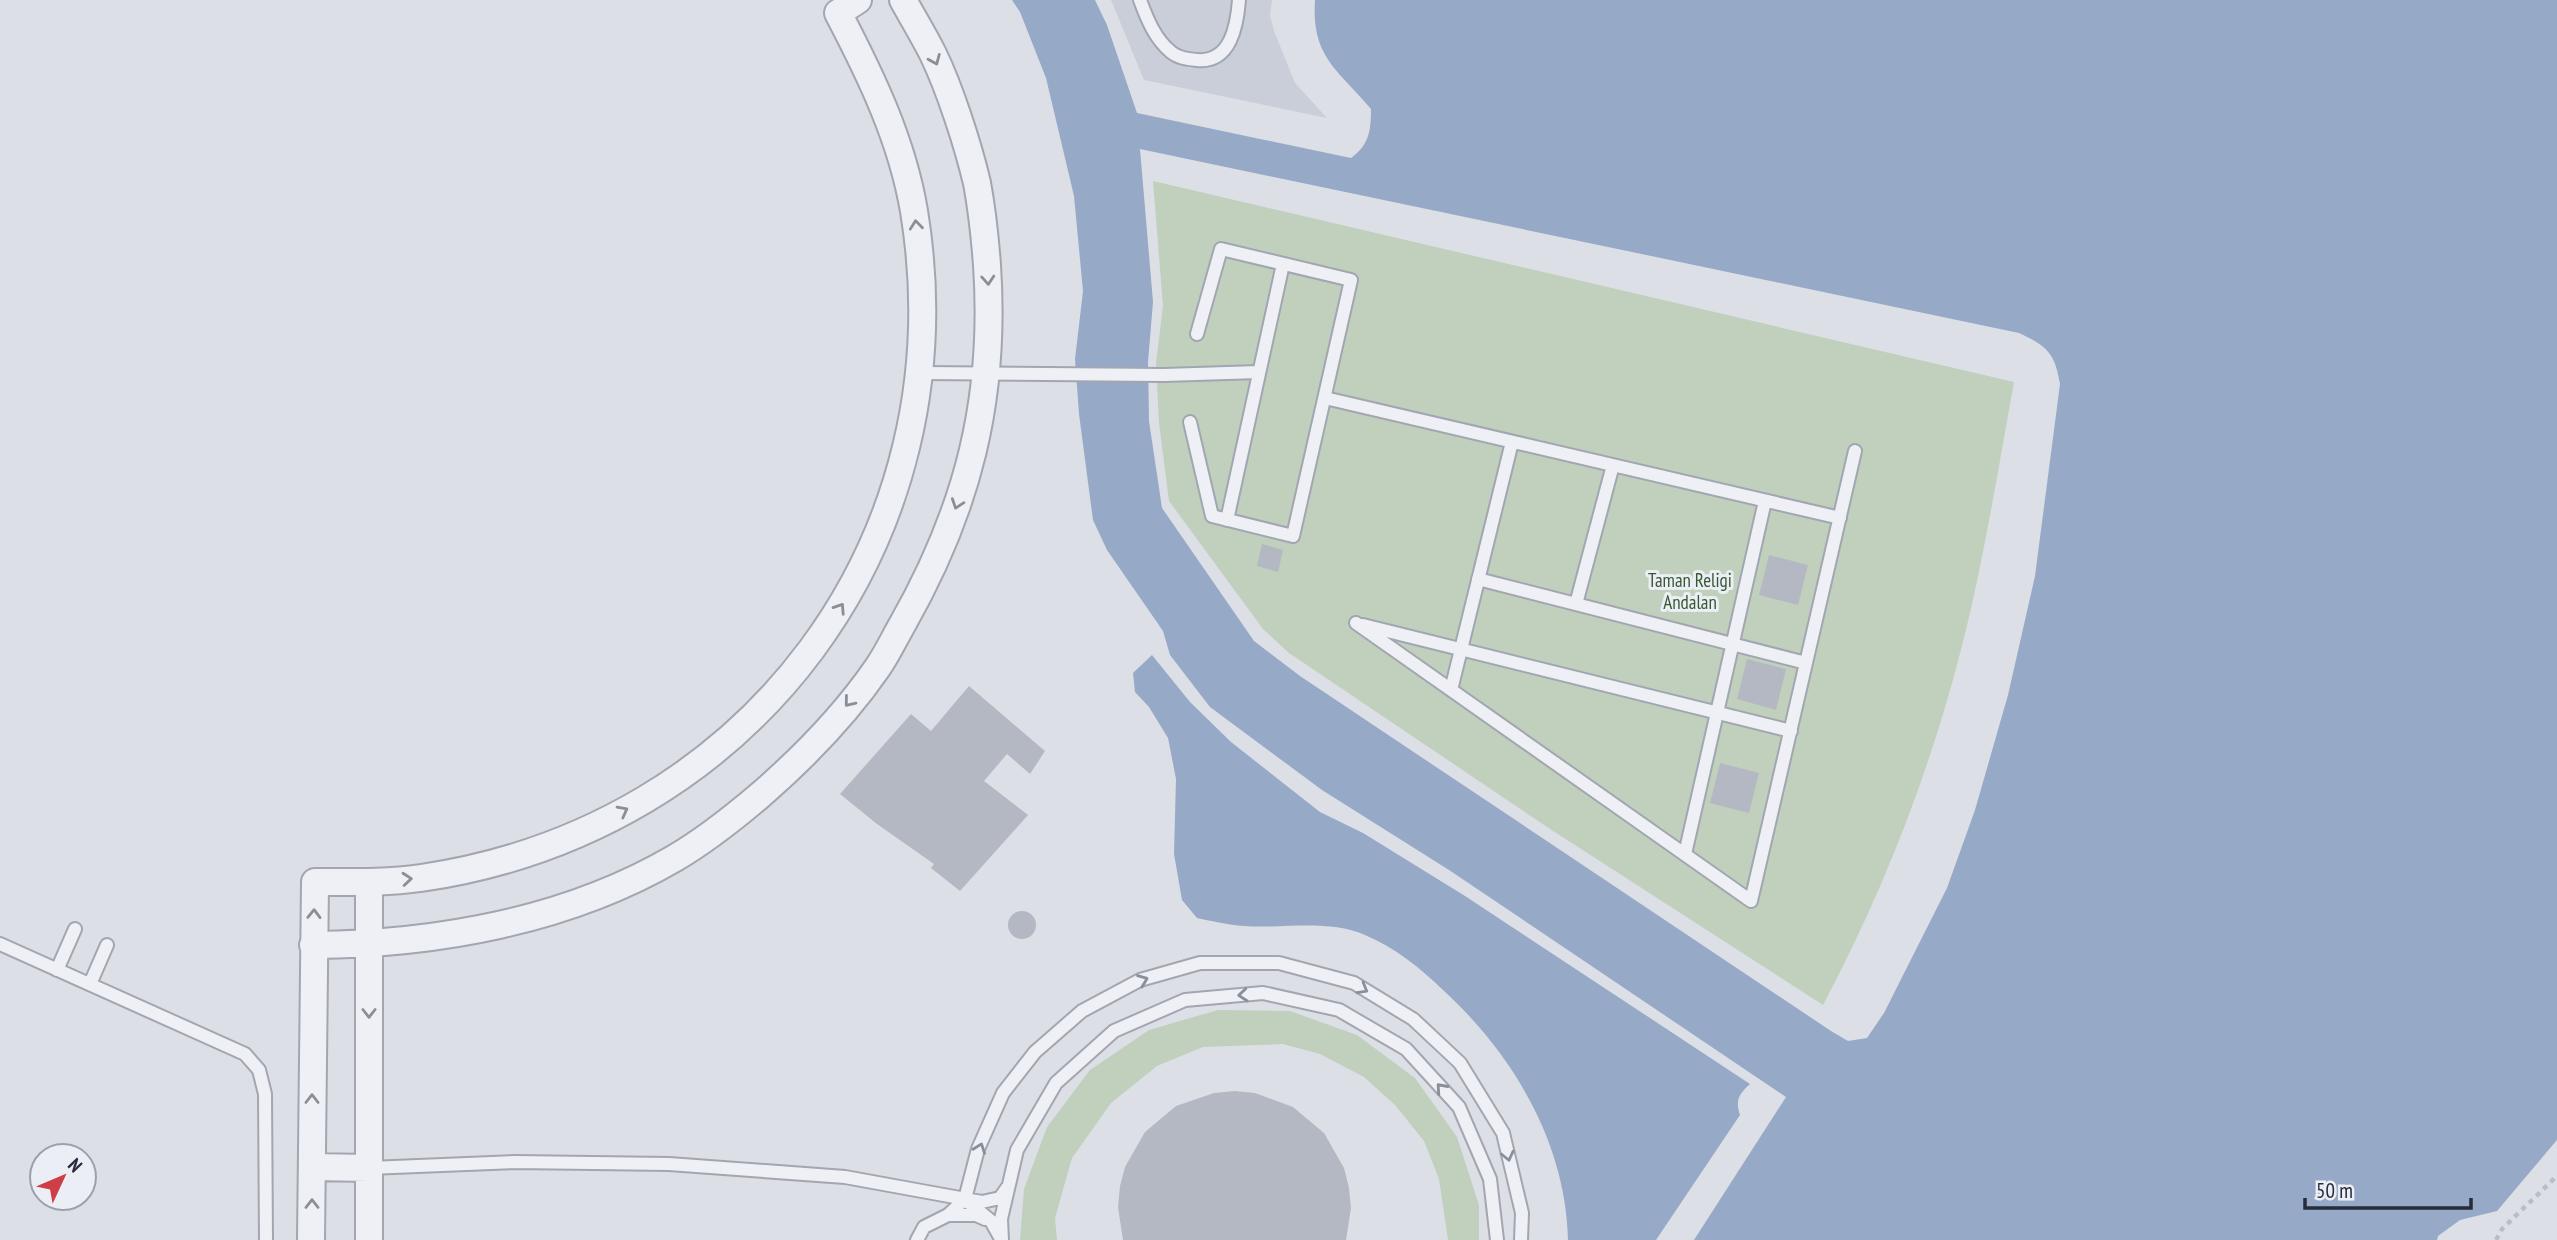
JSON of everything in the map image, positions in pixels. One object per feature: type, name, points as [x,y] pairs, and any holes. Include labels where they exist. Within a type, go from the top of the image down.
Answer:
[{"type":"street","points":[[313,945],[370,945],[451,935],[516,921],[603,892],[676,858],[737,815],[783,776],[820,739],[878,667],[920,593],[945,540],[979,427],[987,373],[989,305],[977,184],[934,56],[903,0]]},
{"type":"street","points":[[312,1240],[315,882],[369,883],[422,878],[502,860],[575,835],[662,790],[732,739],[794,673],[848,595],[882,526],[906,448],[921,373],[923,289],[914,210],[899,150],[848,7]]},
{"type":"street","points":[[369,883],[369,1240]]},
{"type":"street","points":[[312,1167],[369,1168]]},
{"type":"lane","points":[[1140,0],[1150,25],[1172,54],[1203,61],[1226,49],[1234,35],[1239,0]]},
{"type":"lane","points":[[1190,422],[1212,516],[1293,536],[1351,281],[1221,248],[1198,334]]},
{"type":"lane","points":[[1227,520],[1283,264]]},
{"type":"lane","points":[[921,373],[1164,375],[1259,372]]},
{"type":"lane","points":[[1325,398],[1840,518]]},
{"type":"lane","points":[[1451,690],[1512,442]]},
{"type":"lane","points":[[1791,732],[1356,623],[1751,901],[1791,732],[1856,451]]},
{"type":"lane","points":[[1576,604],[1612,465]]},
{"type":"lane","points":[[1685,855],[1765,501]]},
{"type":"lane","points":[[1478,579],[1807,663]]},
{"type":"lane","points":[[57,970],[75,929]]},
{"type":"lane","points":[[0,944],[245,1054],[259,1070],[265,1094],[266,1240]]},
{"type":"lane","points":[[89,984],[107,945]]},
{"type":"lane","points":[[918,1240],[924,1227],[948,1215],[965,1199],[978,1149],[1003,1093],[1035,1052],[1082,1011],[1140,980],[1200,962],[1279,963],[1354,984],[1413,1019],[1460,1062],[1503,1133],[1522,1213],[1521,1240]]},
{"type":"lane","points":[[1002,1240],[1001,1219],[1017,1150],[1056,1083],[1114,1031],[1185,1000],[1263,993],[1339,1010],[1406,1049],[1459,1107],[1490,1179],[1497,1240]]},
{"type":"lane","points":[[369,1168],[515,1162],[669,1164],[845,1177],[982,1202],[1000,1198],[1008,1187]]},
{"type":"lane","points":[[970,1179],[972,1191],[982,1202]]},
{"type":"lane","points":[[965,1199],[991,1221],[1002,1240]]},
{"type":"lane","points":[[948,1215],[976,1215],[991,1221]]},
{"type":"path","points":[[2496,1240],[2502,1229],[2557,1176]]},
{"type":"shaded area","points":[[1111,0],[1272,0],[1270,15],[1274,31],[1295,83],[1327,118],[1144,80]]},
{"type":"green space","name":"Taman Religi Andalan","points":[[1153,181],[2014,382],[1977,581],[1950,691],[1895,851],[1823,1005],[1547,827],[1289,653],[1263,629],[1169,501],[1159,423],[1156,363],[1163,306]]},
{"type":"green space","points":[[1218,1010],[1290,1011],[1357,1035],[1415,1078],[1457,1137],[1479,1205],[1479,1240],[1448,1240],[1439,1179],[1424,1141],[1395,1105],[1364,1077],[1320,1054],[1283,1044],[1203,1047],[1157,1066],[1111,1103],[1072,1158],[1055,1218],[1057,1240],[1020,1240],[1024,1189],[1047,1127],[1090,1070],[1149,1030]]},
{"type":"water","points":[[1012,0],[1095,0],[1107,25],[1137,113],[1351,158],[1362,148],[1368,137],[1371,109],[1338,73],[1323,50],[1315,20],[1315,0],[2557,0],[2557,1140],[2497,1211],[2460,1220],[2438,1236],[2437,1240],[1694,1240],[1786,1097],[1449,870],[1322,790],[1210,707],[1170,655],[1163,631],[1107,550],[1093,520],[1079,414],[1075,359],[1083,291],[1074,196],[1046,78],[1020,12]],"holes":[[[1140,149],[2019,333],[2037,342],[2048,352],[2060,384],[2035,576],[2008,695],[1975,810],[1947,888],[1884,1013],[1867,1038],[1848,1041],[1300,676],[1254,641],[1162,508],[1149,421],[1148,362],[1153,302]]]},
{"type":"water","points":[[1152,655],[1190,702],[1231,742],[1320,812],[1363,833],[1465,896],[1750,1084],[1739,1098],[1740,1115],[1656,1240],[1568,1240],[1565,1204],[1557,1169],[1546,1135],[1531,1103],[1492,1042],[1468,1015],[1407,959],[1365,935],[1336,927],[1259,927],[1197,918],[1182,900],[1174,854],[1176,779],[1168,738],[1149,707],[1135,692],[1133,673]]},
{"type":"building","points":[[1262,544],[1283,550],[1278,572],[1257,566]]},
{"type":"building","points":[[1769,555],[1808,565],[1798,605],[1759,595]]},
{"type":"building","points":[[1747,659],[1786,669],[1776,710],[1737,699]]},
{"type":"building","points":[[969,686],[1045,751],[1030,774],[1007,754],[984,781],[1028,815],[960,891],[931,868],[934,864],[840,794],[911,714],[931,731]]},
{"type":"building","points":[[1720,763],[1759,773],[1749,813],[1710,803]]},
{"type":"building","points":[[1022,911],[1032,915],[1036,925],[1032,935],[1022,939],[1012,935],[1008,925],[1012,915]]},
{"type":"building","points":[[1214,1093],[1255,1093],[1293,1107],[1324,1133],[1344,1168],[1349,1188],[1351,1208],[1346,1240],[1123,1240],[1118,1207],[1120,1186],[1125,1167],[1145,1132],[1176,1106]]}]
